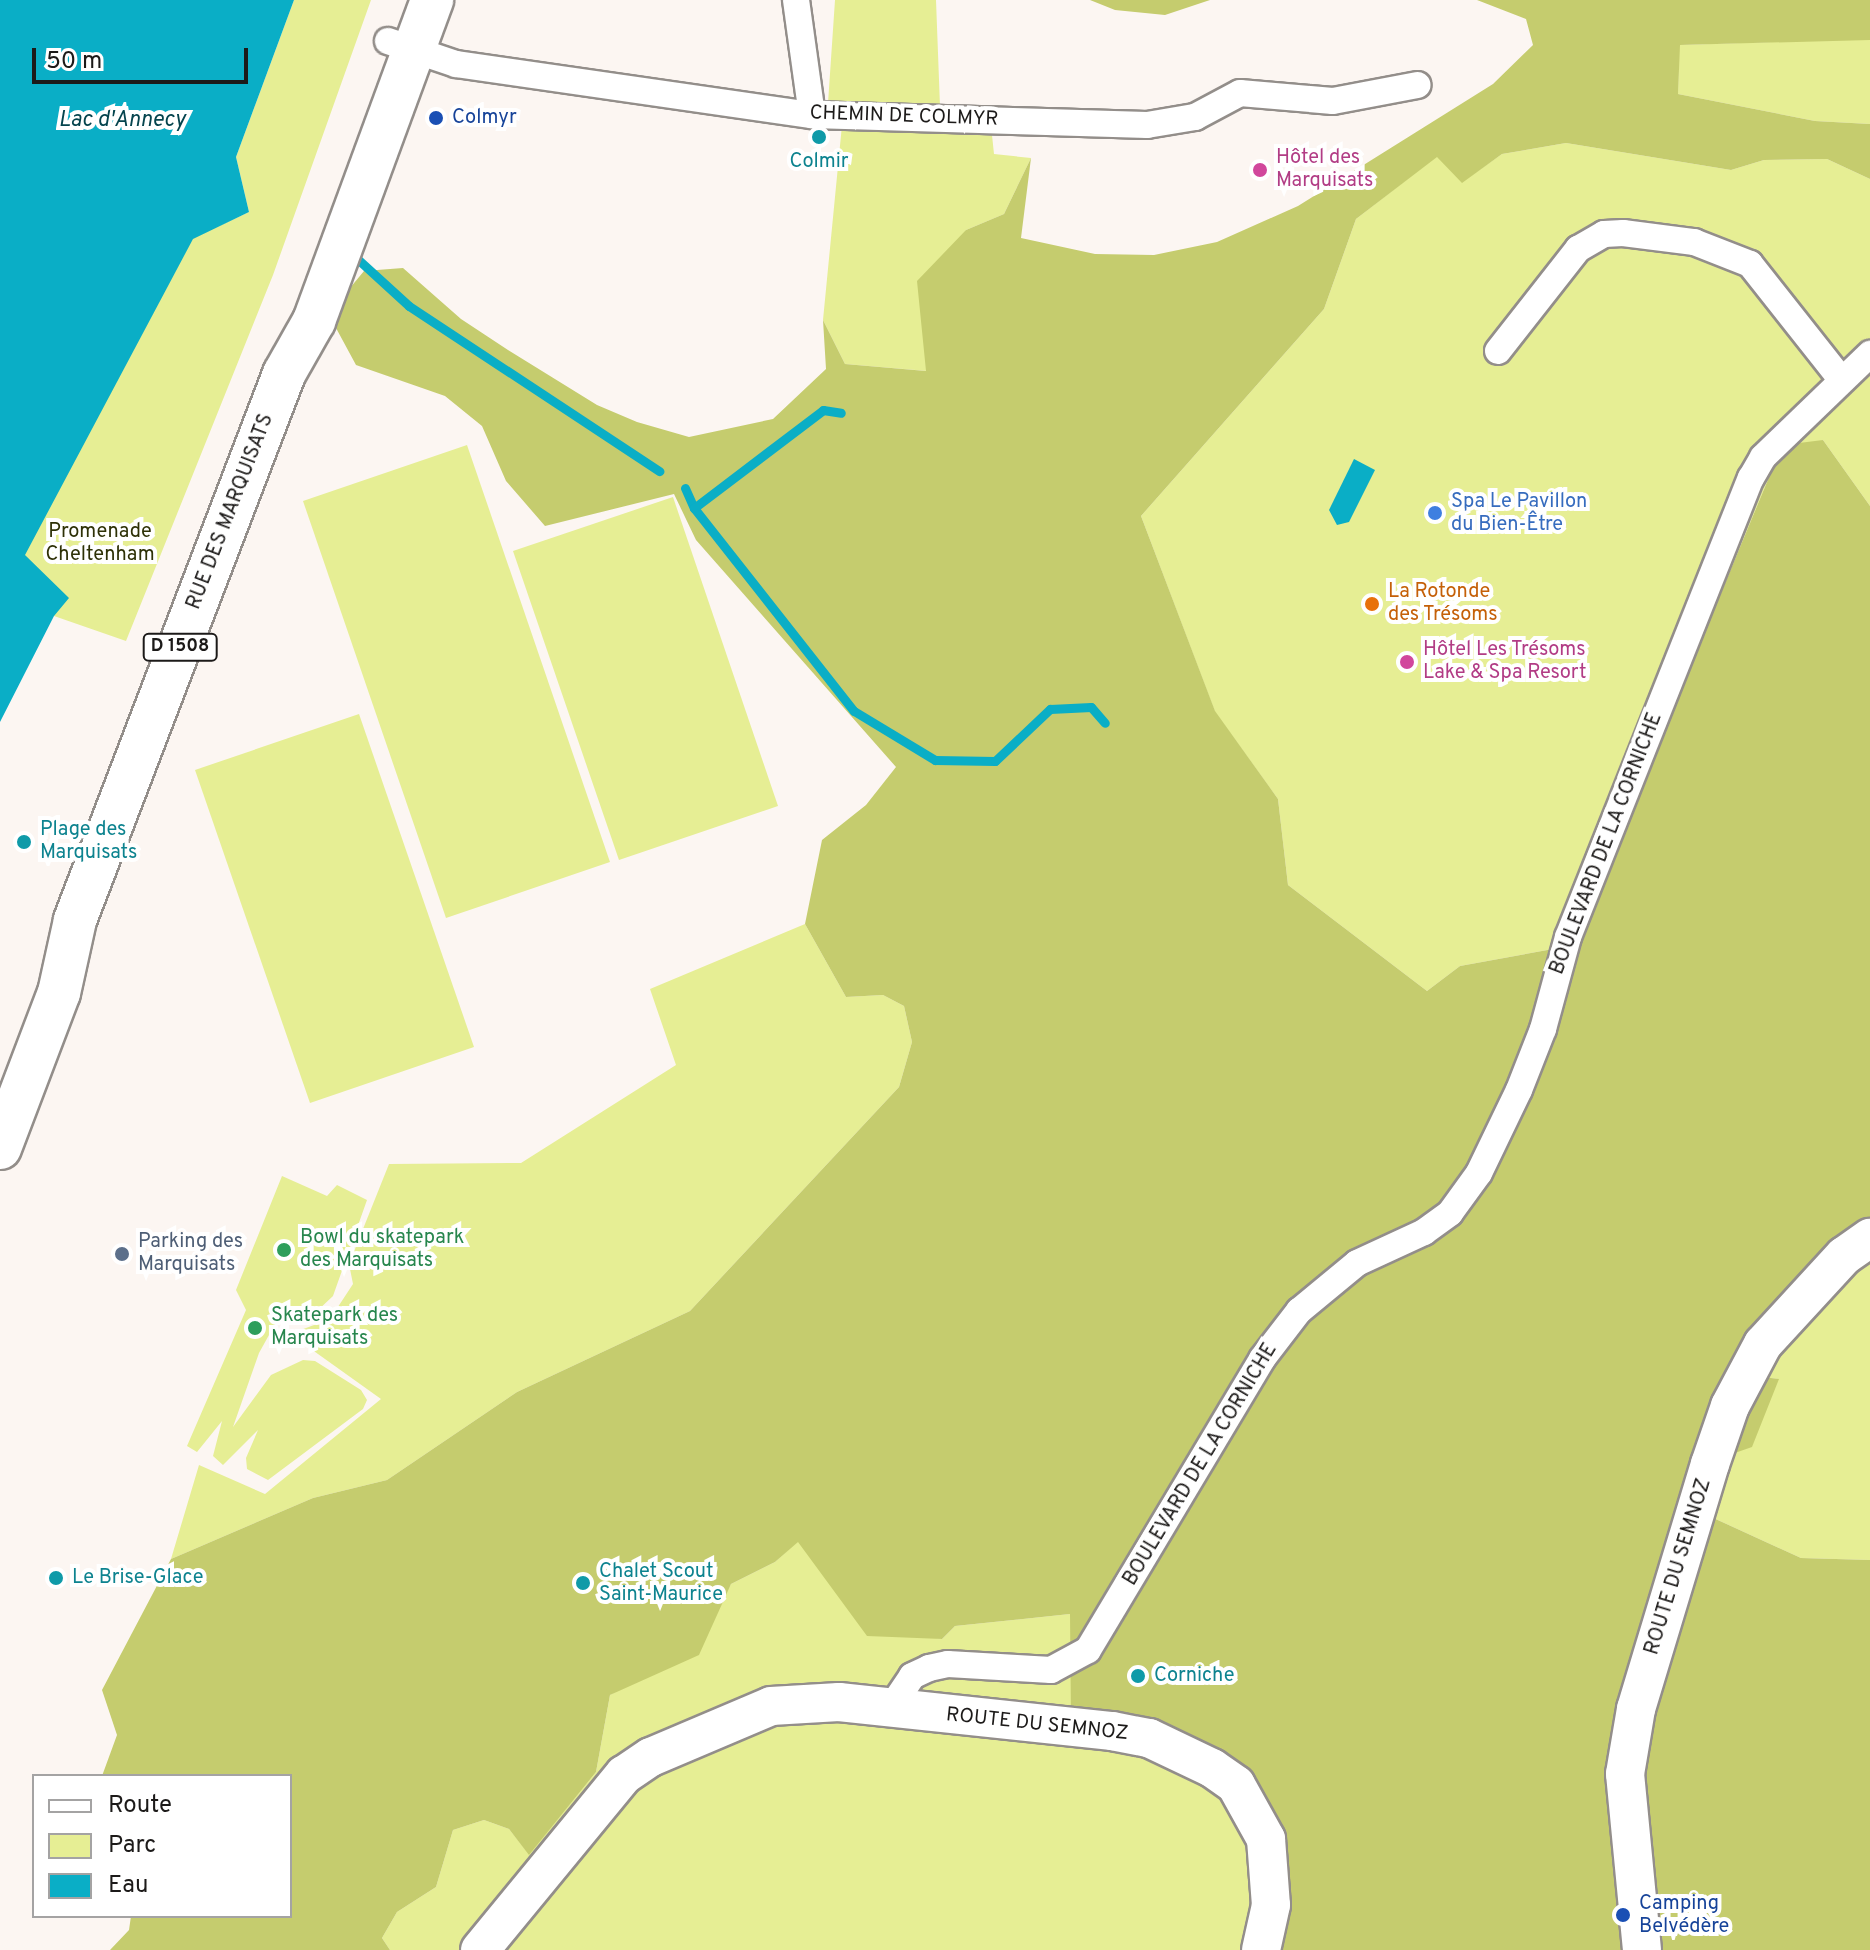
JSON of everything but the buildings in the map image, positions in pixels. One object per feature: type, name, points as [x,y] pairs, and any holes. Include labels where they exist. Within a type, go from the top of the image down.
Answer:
[{"type":"main road","name":"RUE DES MARQUISATS","points":[[0,1148],[59,993],[75,920],[284,374],[314,321],[401,46],[403,0]]},
{"type":"main road","name":"RUE DES MARQUISATS","points":[[401,46],[432,0]]},
{"type":"main road","name":"RUE DES MARQUISATS","points":[[0,1073],[34,986],[75,920]]},
{"type":"main road","name":"ROUTE DU SEMNOZ","points":[[1642,1950],[1625,1774],[1636,1709],[1710,1464],[1730,1406],[1763,1344],[1844,1256],[1870,1238]]},
{"type":"main road","points":[[480,1950],[590,1810],[624,1775],[651,1757],[771,1706],[839,1702],[892,1706]]},
{"type":"main road","name":"ROUTE DU SEMNOZ","points":[[892,1706],[1137,1736],[1212,1768],[1236,1785],[1266,1839],[1271,1905],[1261,1950]]},
{"type":"street","points":[[796,0],[812,115]]},
{"type":"street","name":"CHEMIN DE COLMYR","points":[[401,46],[456,64],[812,115],[976,121],[1051,118],[1147,125],[1195,117],[1240,93],[1333,101],[1418,85]]},
{"type":"street","points":[[1498,351],[1578,249],[1604,234],[1623,233],[1694,242],[1750,264],[1840,378]]},
{"type":"street","name":"BOULEVARD DE LA CORNICHE","points":[[892,1706],[912,1676],[929,1668],[948,1664],[1051,1670],[1088,1650],[1262,1359],[1299,1311],[1357,1263],[1424,1232],[1450,1213],[1479,1173],[1543,1029],[1568,937],[1742,496],[1763,457],[1840,378],[1870,354]]},
{"type":"green space","name":"Promenade Cheltenham","points":[[294,0],[371,0],[273,275],[126,641],[54,616],[24,555],[193,238],[249,212],[236,157]]},
{"type":"green space","points":[[835,0],[936,0],[941,133],[992,135],[994,154],[1031,158],[1004,214],[966,230],[927,371],[845,364],[823,320],[842,125],[828,103]]},
{"type":"green space","points":[[1090,0],[1210,0],[1165,15],[1115,10]]},
{"type":"green space","points":[[1477,0],[1870,0],[1870,40],[1680,45],[1678,94],[1815,121],[1870,124],[1870,179],[1827,159],[1764,160],[1731,170],[1566,143],[1502,154],[1462,183],[1437,157],[1356,219],[1324,309],[1141,516],[1215,711],[1278,799],[1288,885],[1427,991],[1460,966],[1575,945],[1772,470],[1799,443],[1823,440],[1870,506],[1870,1229],[1790,1329],[1763,1377],[1779,1379],[1752,1447],[1729,1455],[1709,1516],[1801,1558],[1870,1560],[1870,1950],[1283,1950],[1273,1813],[1071,1721],[1070,1614],[955,1626],[942,1639],[867,1636],[798,1542],[775,1562],[731,1584],[699,1655],[610,1695],[596,1772],[529,1855],[509,1829],[484,1820],[453,1830],[436,1887],[397,1912],[382,1938],[390,1950],[110,1950],[129,1930],[131,1918],[292,1918],[292,1774],[103,1774],[117,1735],[102,1690],[171,1559],[313,1498],[387,1480],[517,1392],[690,1311],[899,1087],[912,1042],[904,1006],[883,995],[846,997],[805,924],[822,840],[866,805],[896,767],[696,540],[674,494],[545,526],[506,481],[482,426],[445,396],[356,365],[336,328],[345,294],[364,271],[403,268],[461,319],[508,350],[597,405],[637,422],[689,437],[773,419],[826,369],[823,320],[845,364],[926,371],[917,281],[966,230],[1004,214],[1031,158],[1021,238],[1095,254],[1154,255],[1217,242],[1298,206],[1493,84],[1533,45],[1526,19]]},
{"type":"green space","points":[[1870,40],[1870,124],[1815,121],[1678,94],[1679,45]]},
{"type":"green space","points":[[1566,143],[1731,170],[1764,160],[1827,159],[1870,179],[1870,506],[1823,440],[1772,470],[1575,945],[1460,966],[1427,991],[1288,885],[1278,799],[1215,712],[1141,516],[1324,309],[1356,219],[1437,156],[1462,182],[1502,154]]},
{"type":"green space","points":[[467,445],[610,862],[446,918],[303,501]]},
{"type":"green space","points":[[673,497],[778,806],[619,860],[513,551]]},
{"type":"green space","points":[[359,714],[474,1047],[310,1103],[195,770]]},
{"type":"green space","points":[[805,924],[846,997],[883,995],[904,1006],[912,1042],[899,1087],[690,1311],[517,1392],[387,1480],[313,1498],[171,1559],[199,1465],[265,1494],[381,1399],[290,1334],[330,1319],[353,1284],[349,1264],[389,1164],[521,1163],[676,1065],[650,989]]},
{"type":"green space","name":"Skatepark des Marquisats","points":[[282,1176],[327,1196],[337,1185],[367,1200],[333,1296],[315,1313],[279,1317],[259,1353],[233,1427],[271,1375],[303,1360],[315,1361],[361,1390],[367,1400],[363,1409],[268,1480],[247,1469],[246,1458],[258,1430],[223,1465],[213,1456],[222,1421],[197,1452],[187,1446],[246,1310],[236,1290]]},
{"type":"green space","points":[[1870,1229],[1870,1560],[1801,1558],[1709,1516],[1729,1455],[1778,1379],[1762,1377]]},
{"type":"green space","points":[[798,1541],[924,1636],[942,1639],[955,1626],[1070,1614],[1225,1762],[1280,1915],[1283,1950],[390,1950],[382,1938],[397,1912],[436,1887],[453,1830],[484,1820],[509,1829],[529,1854],[596,1772],[610,1695],[650,1673],[714,1615],[731,1584],[775,1562]]},
{"type":"water","name":"Lac d'Annecy","points":[[0,0],[294,0],[236,157],[249,212],[193,239],[25,555],[69,598],[54,616],[0,722]]},
{"type":"water","points":[[1354,459],[1375,470],[1349,522],[1337,525],[1329,510]]},
{"type":"waterway","points":[[352,254],[409,306],[659,471]]},
{"type":"waterway","points":[[694,508],[823,410],[841,413]]},
{"type":"waterway","points":[[685,488],[694,508],[854,711],[935,760],[995,761],[1050,709],[1091,707],[1105,723]]},
{"type":"place","name":"Colmyr","points":[[436,118]]},
{"type":"place","name":"Colmir","points":[[819,137]]},
{"type":"place","name":"Hôtel des Marquisats","points":[[1260,170]]},
{"type":"place","name":"Spa Le Pavillon du Bien-Être","points":[[1435,513]]},
{"type":"place","name":"La Rotonde des Trésoms","points":[[1372,604]]},
{"type":"place","name":"Hôtel Les Trésoms Lake & Spa Resort","points":[[1407,662]]},
{"type":"place","name":"Plage des Marquisats","points":[[24,842]]},
{"type":"place","name":"Bowl du skatepark des Marquisats","points":[[284,1250]]},
{"type":"place","name":"Parking des Marquisats","points":[[122,1254]]},
{"type":"place","name":"Skatepark des Marquisats","points":[[255,1328]]},
{"type":"place","name":"Le Brise-Glace","points":[[56,1578]]},
{"type":"place","name":"Chalet Scout Saint-Maurice","points":[[583,1583]]},
{"type":"place","name":"Corniche","points":[[1138,1676]]},
{"type":"place","name":"Camping Belvédère","points":[[1623,1915]]}]
